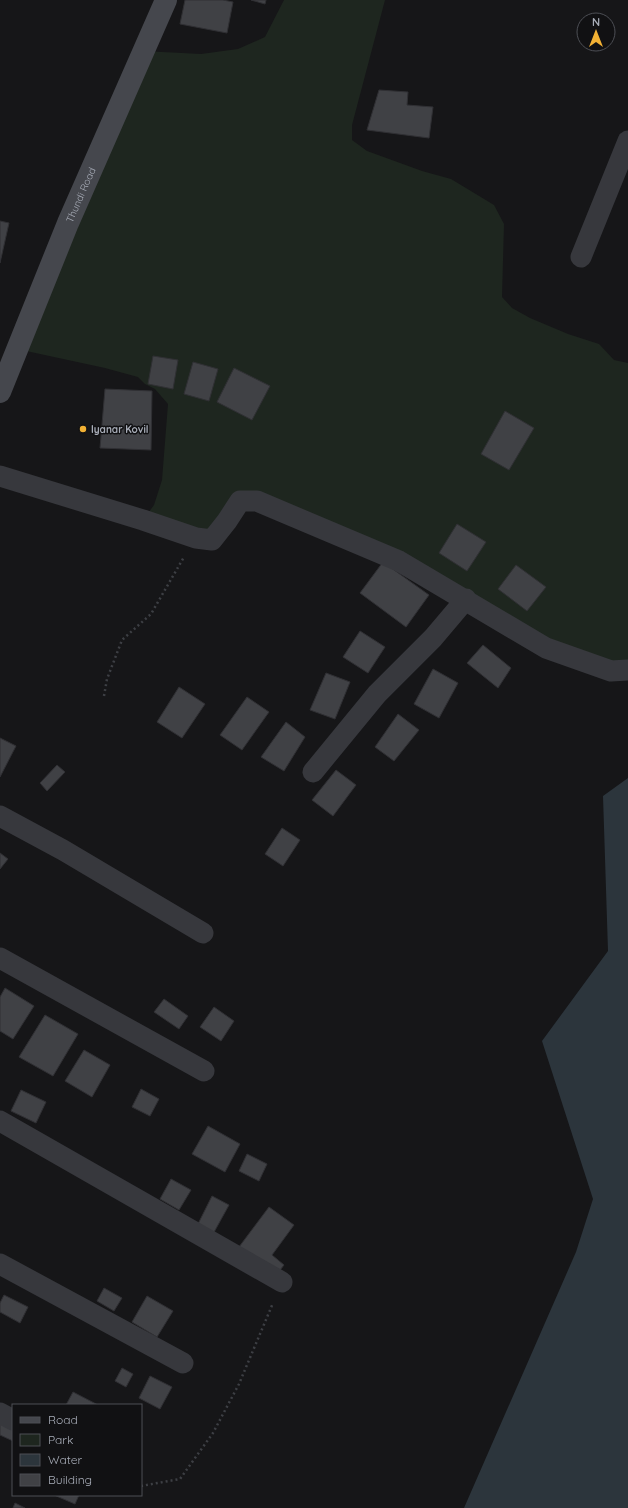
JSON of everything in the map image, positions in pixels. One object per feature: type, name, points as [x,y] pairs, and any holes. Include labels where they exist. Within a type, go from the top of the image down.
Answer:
[{"type":"main road","name":"Thundi Road","points":[[0,392],[68,223],[166,0]]},
{"type":"street","points":[[581,257],[628,141]]},
{"type":"street","points":[[0,476],[196,538],[212,540],[228,521],[240,501],[257,501],[399,561],[466,599],[546,648],[611,671],[628,670]]},
{"type":"street","points":[[313,772],[376,694],[433,638],[466,599]]},
{"type":"street","points":[[0,816],[63,850],[203,933]]},
{"type":"street","points":[[0,958],[204,1071]]},
{"type":"street","points":[[0,1121],[282,1282]]},
{"type":"street","points":[[0,1264],[184,1363]]},
{"type":"street","points":[[0,1413],[12,1419]]},
{"type":"path","points":[[104,696],[107,679],[122,640],[151,614],[196,538]]},
{"type":"path","points":[[142,1486],[180,1479],[213,1433],[239,1384],[282,1282]]},
{"type":"green space","points":[[284,0],[385,0],[352,125],[352,140],[367,151],[422,171],[451,179],[494,205],[504,224],[502,297],[512,308],[530,318],[568,334],[599,344],[614,360],[628,363],[628,670],[518,632],[257,501],[212,540],[143,520],[154,505],[162,480],[168,404],[155,389],[145,384],[138,377],[105,368],[17,349],[143,51],[201,54],[238,49],[265,37]]},
{"type":"water","points":[[628,778],[628,1508],[464,1508],[576,1252],[593,1199],[542,1041],[608,951],[603,796]]},
{"type":"building","points":[[185,0],[223,0],[233,2],[227,33],[180,24]]},
{"type":"building","points":[[251,0],[266,0],[265,4]]},
{"type":"building","points":[[379,90],[408,92],[407,105],[433,107],[429,138],[367,130]]},
{"type":"building","points":[[0,221],[9,223],[0,263]]},
{"type":"building","points":[[153,356],[178,360],[173,389],[148,384]]},
{"type":"building","points":[[193,362],[218,369],[209,401],[184,394]]},
{"type":"building","points":[[234,368],[270,386],[252,420],[217,402]]},
{"type":"building","points":[[105,389],[152,391],[151,450],[100,448]]},
{"type":"building","points":[[505,411],[534,428],[509,470],[481,454]]},
{"type":"building","points":[[457,524],[486,542],[467,571],[439,553]]},
{"type":"building","points":[[383,562],[429,595],[406,627],[360,593]]},
{"type":"building","points":[[516,565],[546,587],[527,611],[498,589]]},
{"type":"building","points":[[360,631],[385,647],[368,673],[343,657]]},
{"type":"building","points":[[483,645],[511,668],[498,688],[467,663]]},
{"type":"building","points":[[433,669],[458,683],[439,718],[414,704]]},
{"type":"building","points":[[326,673],[350,682],[335,719],[310,710]]},
{"type":"building","points":[[179,687],[205,704],[182,738],[157,722]]},
{"type":"building","points":[[247,697],[269,712],[242,750],[220,735]]},
{"type":"building","points":[[398,714],[419,730],[394,761],[375,747]]},
{"type":"building","points":[[286,722],[305,737],[284,771],[261,757]]},
{"type":"building","points":[[0,738],[16,746],[0,777]]},
{"type":"building","points":[[57,765],[65,772],[47,791],[40,783]]},
{"type":"building","points":[[336,770],[356,785],[333,816],[312,800]]},
{"type":"building","points":[[282,828],[300,840],[283,866],[265,854]]},
{"type":"building","points":[[0,853],[8,859],[0,869]]},
{"type":"building","points":[[5,988],[34,1006],[13,1039],[0,1031],[0,997]]},
{"type":"building","points":[[164,999],[188,1016],[179,1029],[154,1012]]},
{"type":"building","points":[[214,1007],[234,1021],[221,1041],[200,1027]]},
{"type":"building","points":[[45,1015],[78,1034],[53,1076],[19,1057]]},
{"type":"building","points":[[84,1050],[110,1065],[92,1097],[65,1081]]},
{"type":"building","points":[[141,1089],[159,1099],[150,1116],[132,1107]]},
{"type":"building","points":[[21,1090],[46,1102],[36,1123],[11,1111]]},
{"type":"building","points":[[208,1126],[240,1144],[225,1172],[192,1154]]},
{"type":"building","points":[[247,1154],[267,1164],[259,1181],[239,1171]]},
{"type":"building","points":[[171,1179],[191,1190],[179,1210],[160,1199]]},
{"type":"building","points":[[212,1196],[229,1205],[213,1234],[197,1226]]},
{"type":"building","points":[[269,1207],[294,1225],[272,1255],[284,1265],[277,1274],[239,1247]]},
{"type":"building","points":[[104,1288],[122,1298],[114,1311],[97,1301]]},
{"type":"building","points":[[4,1295],[28,1307],[20,1323],[0,1312],[0,1303]]},
{"type":"building","points":[[147,1296],[173,1311],[157,1337],[132,1322]]},
{"type":"building","points":[[122,1368],[133,1374],[126,1387],[115,1381]]},
{"type":"building","points":[[150,1376],[172,1387],[160,1409],[139,1398]]},
{"type":"building","points":[[73,1392],[96,1404],[67,1404]]},
{"type":"building","points":[[0,1423],[12,1429],[12,1441],[0,1435]]},
{"type":"building","points":[[56,1496],[79,1496],[75,1504]]},
{"type":"building","points":[[15,1503],[25,1508],[13,1508]]},
{"type":"place","name":"Iyanar Kovil","points":[[83,429]]}]
